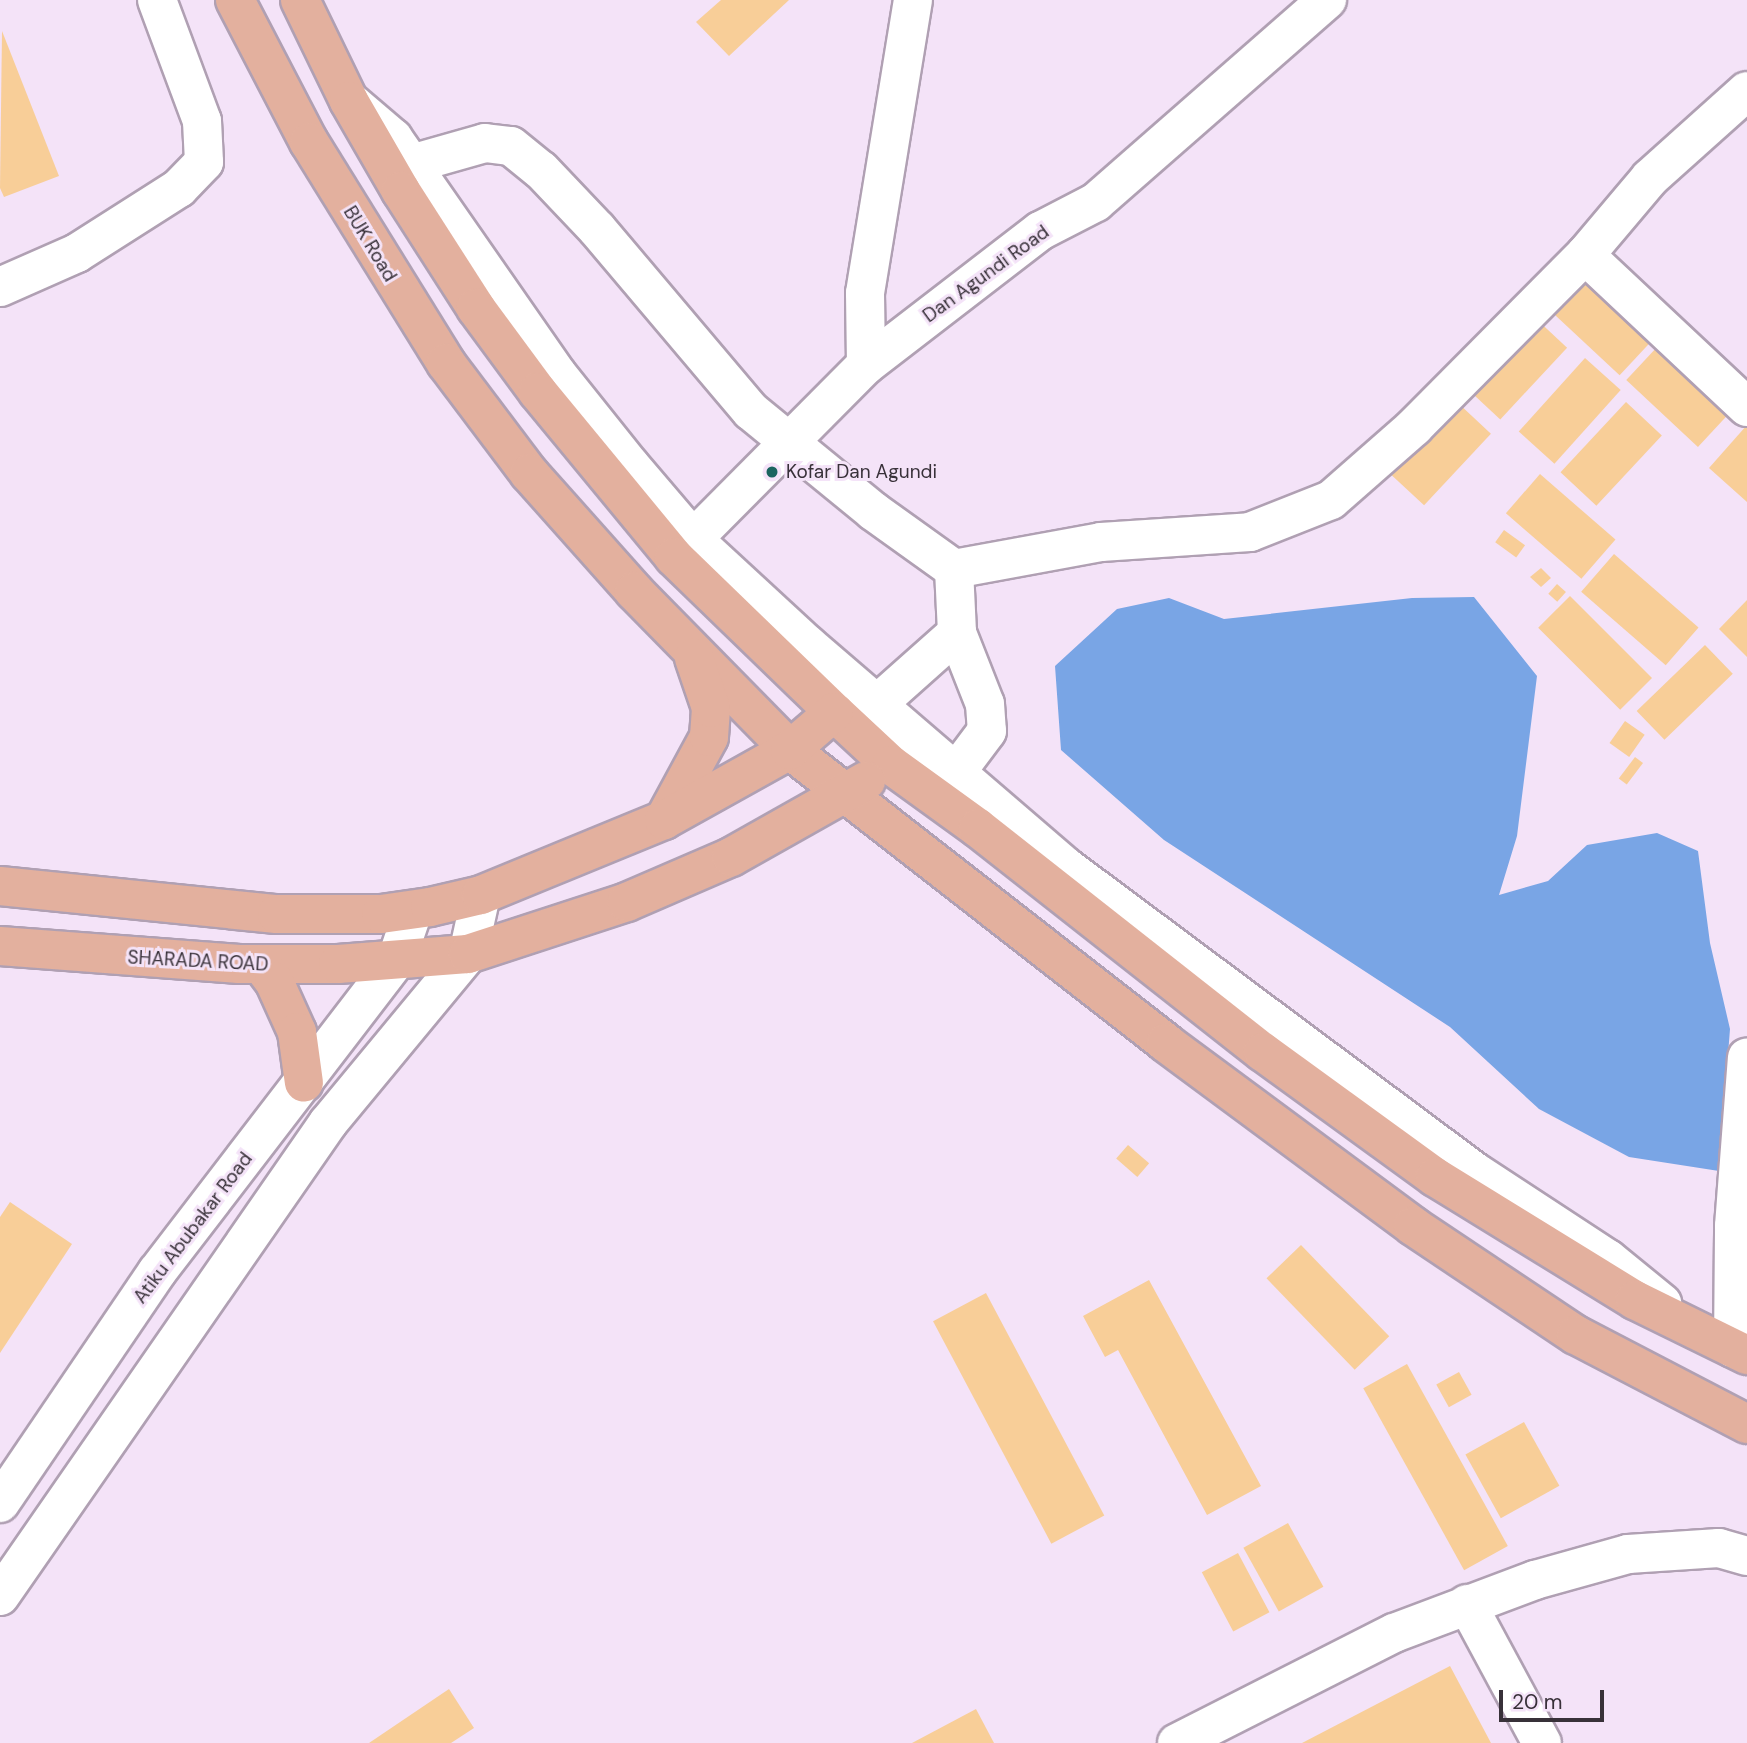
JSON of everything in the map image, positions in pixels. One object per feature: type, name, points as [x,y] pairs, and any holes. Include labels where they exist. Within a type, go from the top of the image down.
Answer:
[{"type":"main road","name":"BUK Road","points":[[235,0],[309,142],[394,285],[529,473],[689,646],[790,750],[1166,1043],[1413,1226],[1576,1335],[1747,1424]]},
{"type":"main road","points":[[300,0],[349,101],[476,308],[595,466],[674,557],[834,712],[891,765],[978,828],[1262,1052],[1435,1177],[1558,1255],[1686,1326],[1740,1352]]},
{"type":"main road","points":[[664,820],[695,767],[711,724],[704,684],[689,646]]},
{"type":"main road","points":[[0,886],[277,914],[413,911],[481,895],[664,820],[790,750],[834,712]]},
{"type":"main road","name":"SHARADA ROAD","points":[[0,946],[261,964],[396,961],[468,954],[627,902],[731,858],[847,794],[891,765]]},
{"type":"main road","points":[[261,964],[274,981],[297,1032],[304,1083]]},
{"type":"street","points":[[0,287],[77,253],[179,188],[204,162],[202,121],[157,0]]},
{"type":"street","points":[[866,365],[865,293],[913,0]]},
{"type":"street","name":"Dan Agundi Road","points":[[693,539],[866,365],[1040,231],[1096,202],[1327,0]]},
{"type":"street","points":[[349,101],[393,138],[557,374],[693,539],[875,706],[1066,867],[1475,1172],[1638,1282],[1686,1326]]},
{"type":"street","points":[[411,164],[485,143],[511,146],[541,170],[597,229],[751,411],[954,569],[1101,542],[1250,532],[1305,514],[1364,475],[1585,255],[1650,178],[1741,106]]},
{"type":"street","points":[[1585,255],[1747,407]]},
{"type":"street","points":[[954,569],[957,634],[985,704],[986,731],[954,775]]},
{"type":"street","points":[[875,706],[957,634]]},
{"type":"street","points":[[0,1595],[328,1123],[468,954],[481,895]]},
{"type":"street","name":"Atiku Abubakar Road","points":[[0,1503],[158,1272],[396,961],[413,911]]},
{"type":"street","points":[[1740,1352],[1734,1226],[1747,1057]]},
{"type":"street","points":[[1177,1743],[1394,1633],[1467,1604],[1628,1554],[1719,1548],[1747,1556]]},
{"type":"street","points":[[1467,1604],[1542,1743]]},
{"type":"water","points":[[1474,597],[1537,676],[1517,836],[1499,895],[1548,881],[1587,845],[1657,833],[1698,851],[1710,943],[1730,1029],[1719,1171],[1629,1157],[1539,1109],[1450,1027],[1164,840],[1061,750],[1055,666],[1117,609],[1169,598],[1224,619],[1412,598]]},
{"type":"building","points":[[721,0],[789,0],[729,56],[696,22]]},
{"type":"building","points":[[2,31],[59,176],[4,197],[0,188]]},
{"type":"building","points":[[1577,270],[1652,340],[1620,375],[1544,305]]},
{"type":"building","points":[[1532,315],[1567,348],[1500,419],[1465,387]]},
{"type":"building","points":[[1659,345],[1731,412],[1698,447],[1626,380]]},
{"type":"building","points":[[1585,358],[1621,390],[1554,464],[1519,432]]},
{"type":"building","points":[[1626,402],[1662,435],[1596,506],[1561,472]]},
{"type":"building","points":[[1458,403],[1491,434],[1424,505],[1391,475]]},
{"type":"building","points":[[1747,425],[1747,502],[1709,468]]},
{"type":"building","points":[[1540,474],[1615,540],[1581,579],[1506,513]]},
{"type":"building","points":[[1504,530],[1525,545],[1516,557],[1495,542]]},
{"type":"building","points":[[1614,554],[1699,627],[1666,665],[1581,592]]},
{"type":"building","points":[[1541,568],[1551,578],[1541,587],[1530,577]]},
{"type":"building","points":[[1557,584],[1566,592],[1557,602],[1548,594]]},
{"type":"building","points":[[1570,596],[1652,678],[1620,710],[1538,628]]},
{"type":"building","points":[[1747,600],[1747,657],[1719,629]]},
{"type":"building","points":[[1705,645],[1733,674],[1664,740],[1637,711]]},
{"type":"building","points":[[1625,721],[1645,735],[1629,757],[1610,743]]},
{"type":"building","points":[[1635,757],[1643,763],[1627,785],[1619,779]]},
{"type":"building","points":[[1128,1145],[1149,1163],[1137,1177],[1116,1159]]},
{"type":"building","points":[[10,1202],[72,1244],[0,1353],[0,1217]]},
{"type":"building","points":[[1301,1245],[1389,1336],[1355,1370],[1266,1278]]},
{"type":"building","points":[[1149,1280],[1261,1486],[1207,1515],[1118,1350],[1105,1357],[1083,1316]]},
{"type":"building","points":[[986,1293],[1104,1516],[1051,1544],[933,1321]]},
{"type":"building","points":[[1407,1364],[1508,1546],[1464,1570],[1363,1388]]},
{"type":"building","points":[[1459,1372],[1472,1395],[1449,1407],[1436,1385]]},
{"type":"building","points":[[1524,1422],[1559,1486],[1501,1518],[1465,1454]]},
{"type":"building","points":[[1288,1523],[1323,1587],[1279,1612],[1243,1548]]},
{"type":"building","points":[[1238,1553],[1269,1612],[1233,1631],[1202,1572]]},
{"type":"building","points":[[1450,1666],[1491,1743],[1302,1743]]},
{"type":"building","points":[[449,1689],[474,1728],[451,1743],[369,1743]]},
{"type":"building","points":[[976,1709],[994,1743],[912,1743]]},
{"type":"place","name":"Kofar Dan Agundi","points":[[772,472]]}]
